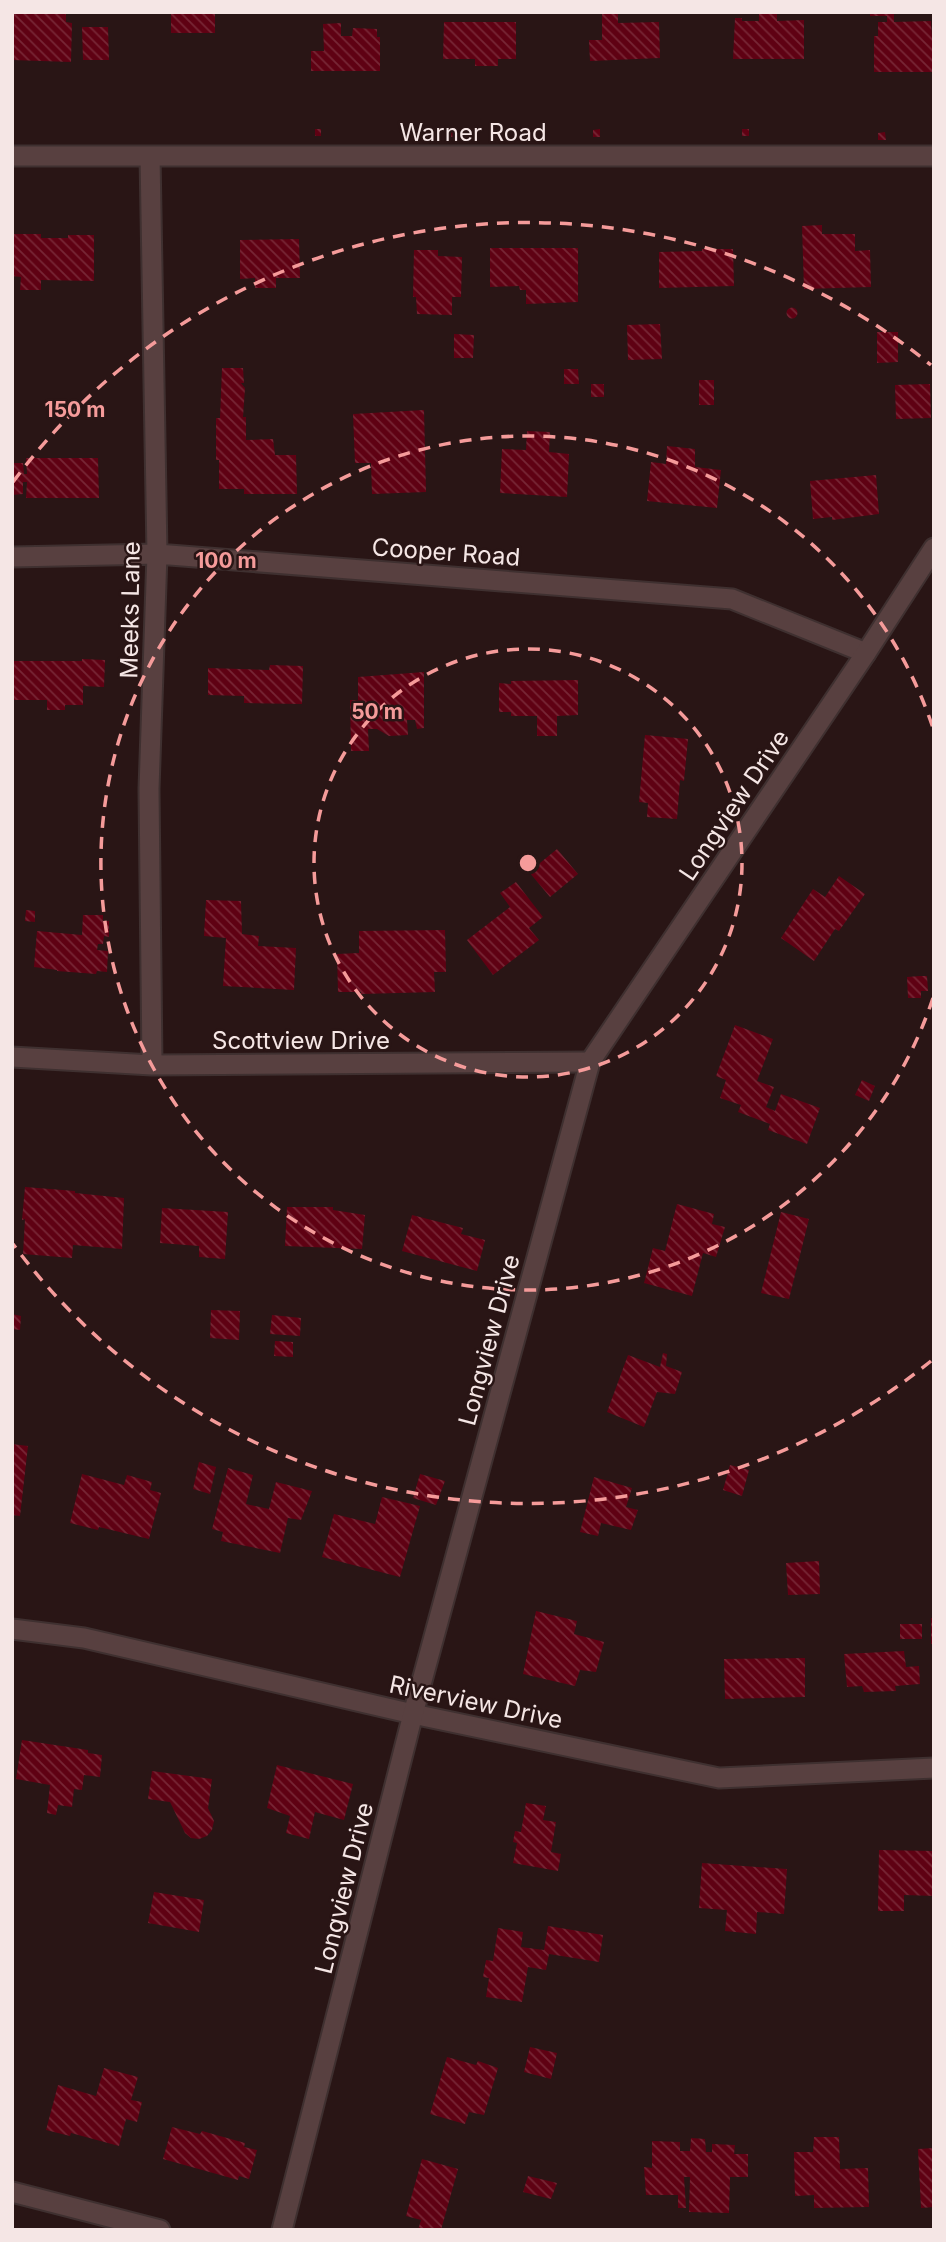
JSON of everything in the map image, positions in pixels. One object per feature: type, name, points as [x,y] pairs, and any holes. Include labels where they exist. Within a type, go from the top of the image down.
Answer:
[{"type":"street","name":"Warner Road","points":[[12,156],[934,156]]},
{"type":"street","name":"Meeks Lane","points":[[150,156],[157,554],[149,789],[152,1066]]},
{"type":"street","name":"Longview Drive","points":[[282,2230],[414,1714],[590,1062],[934,548]]},
{"type":"street","name":"Cooper Road","points":[[12,557],[157,554],[732,599],[866,653]]},
{"type":"street","name":"Scottview Drive","points":[[12,1057],[152,1066],[590,1062]]},
{"type":"street","name":"Riverview Drive","points":[[12,1629],[84,1638],[414,1714],[719,1778],[934,1768]]},
{"type":"street","points":[[12,2192],[160,2230]]},
{"type":"building","points":[[12,12],[66,12],[66,22],[72,23],[71,62],[12,60]]},
{"type":"building","points":[[171,12],[215,12],[215,33],[171,33]]},
{"type":"building","points":[[602,12],[618,12],[618,23],[659,22],[660,58],[590,61],[589,40],[602,40]]},
{"type":"building","points":[[759,12],[777,12],[777,21],[804,20],[804,59],[733,59],[735,18],[742,18],[742,21],[759,21]]},
{"type":"building","points":[[870,12],[894,12],[894,22],[931,21],[934,72],[874,72],[874,36],[878,36],[878,22],[887,22],[887,16],[870,16]]},
{"type":"building","points":[[444,22],[516,22],[516,59],[498,59],[498,66],[475,66],[475,59],[443,59]]},
{"type":"building","points":[[341,23],[341,36],[352,36],[353,28],[377,29],[377,37],[380,37],[380,71],[311,71],[311,51],[324,51],[323,24]]},
{"type":"building","points":[[82,27],[108,27],[109,60],[83,60]]},
{"type":"building","points":[[315,129],[321,129],[321,136],[315,136]]},
{"type":"building","points":[[448,129],[455,129],[456,137],[448,137]]},
{"type":"building","points":[[600,129],[600,137],[593,137],[593,130]]},
{"type":"building","points":[[742,129],[749,129],[749,136],[742,136]]},
{"type":"building","points":[[885,132],[886,140],[878,140],[878,133]]},
{"type":"building","points":[[822,225],[822,234],[855,234],[855,251],[870,250],[871,287],[804,289],[802,226]]},
{"type":"building","points":[[12,234],[41,234],[41,238],[94,235],[94,281],[41,280],[41,290],[20,290],[21,277],[12,276]]},
{"type":"building","points":[[299,239],[300,278],[276,278],[276,288],[255,288],[255,278],[240,279],[240,240]]},
{"type":"building","points":[[490,248],[578,248],[578,302],[526,304],[526,290],[520,290],[519,286],[490,287]]},
{"type":"building","points":[[733,249],[734,286],[659,288],[659,252]]},
{"type":"building","points":[[414,250],[438,250],[438,256],[462,257],[461,297],[452,297],[452,315],[417,314],[416,297],[413,297]]},
{"type":"building","points":[[792,307],[798,313],[792,319],[786,313]]},
{"type":"building","points":[[660,324],[662,359],[628,360],[627,325]]},
{"type":"building","points":[[877,332],[898,332],[898,362],[877,363]]},
{"type":"building","points":[[454,334],[474,335],[473,358],[454,358]]},
{"type":"building","points":[[222,368],[243,368],[244,383],[241,383],[245,388],[243,417],[246,417],[246,440],[273,439],[275,455],[296,455],[297,494],[244,494],[244,489],[219,489],[216,418],[220,418]]},
{"type":"building","points":[[564,369],[578,369],[579,384],[564,384]]},
{"type":"building","points":[[699,380],[714,380],[714,405],[699,405]]},
{"type":"building","points":[[591,384],[604,384],[604,397],[591,397]]},
{"type":"building","points":[[930,384],[931,418],[896,419],[895,385]]},
{"type":"building","points":[[424,410],[426,492],[372,494],[371,463],[355,463],[353,414]]},
{"type":"building","points":[[527,431],[550,432],[549,452],[569,454],[567,497],[500,493],[502,449],[526,450]]},
{"type":"building","points":[[667,446],[695,449],[695,467],[721,470],[717,508],[647,501],[651,462],[666,464]]},
{"type":"building","points":[[26,458],[98,458],[99,498],[26,498],[27,482],[23,482],[23,494],[12,495],[12,463],[23,463],[24,474],[27,474]]},
{"type":"building","points":[[876,475],[879,514],[832,520],[832,517],[813,519],[810,481]]},
{"type":"building","points":[[105,660],[104,687],[83,686],[83,705],[65,705],[65,710],[47,710],[47,700],[13,700],[13,661]]},
{"type":"building","points":[[270,665],[303,666],[302,704],[244,703],[244,696],[208,695],[208,668],[269,670]]},
{"type":"building","points":[[424,672],[424,728],[417,729],[415,720],[407,720],[408,735],[389,736],[377,729],[368,729],[369,751],[351,751],[350,700],[358,700],[358,677]]},
{"type":"building","points":[[578,680],[578,715],[557,716],[557,736],[537,736],[537,716],[511,716],[511,712],[499,712],[499,683]]},
{"type":"building","points":[[645,735],[688,739],[684,781],[680,780],[677,819],[647,817],[648,803],[639,802]]},
{"type":"building","points":[[557,849],[578,874],[550,897],[529,872]]},
{"type":"building","points":[[839,876],[865,894],[839,931],[835,929],[814,961],[781,938],[813,889],[825,897]]},
{"type":"building","points":[[516,882],[543,917],[529,928],[539,940],[493,975],[467,940],[510,907],[500,893]]},
{"type":"building","points":[[206,900],[241,901],[242,934],[259,936],[258,946],[296,948],[294,990],[223,986],[226,938],[204,936]]},
{"type":"building","points":[[26,910],[35,911],[35,922],[25,921]]},
{"type":"building","points":[[83,915],[103,915],[103,921],[109,921],[109,937],[104,936],[103,944],[98,944],[97,950],[108,951],[107,972],[97,971],[96,974],[34,967],[37,931],[82,935]]},
{"type":"building","points":[[445,930],[446,972],[434,972],[435,992],[338,992],[337,954],[359,953],[359,931]]},
{"type":"building","points":[[927,976],[928,991],[921,991],[921,998],[908,998],[907,977]]},
{"type":"building","points":[[735,1025],[773,1039],[757,1081],[774,1087],[766,1107],[775,1111],[781,1094],[820,1108],[807,1144],[768,1130],[770,1124],[738,1112],[741,1105],[720,1098],[726,1080],[716,1076]]},
{"type":"building","points":[[862,1080],[875,1086],[869,1101],[855,1095]]},
{"type":"building","points":[[25,1187],[124,1198],[122,1249],[73,1245],[72,1258],[23,1254]]},
{"type":"building","points":[[677,1204],[714,1214],[712,1224],[725,1227],[716,1257],[703,1253],[692,1296],[644,1283],[653,1248],[665,1251]]},
{"type":"building","points":[[287,1207],[333,1207],[333,1210],[365,1215],[362,1249],[285,1246]]},
{"type":"building","points":[[162,1208],[228,1212],[225,1259],[199,1257],[199,1246],[160,1243]]},
{"type":"building","points":[[781,1212],[809,1219],[789,1299],[761,1293]]},
{"type":"building","points":[[412,1215],[463,1228],[461,1234],[485,1240],[477,1271],[402,1251]]},
{"type":"building","points":[[211,1310],[240,1311],[239,1340],[210,1338]]},
{"type":"building","points":[[12,1314],[21,1316],[20,1330],[12,1329]]},
{"type":"building","points":[[272,1315],[301,1318],[300,1336],[270,1334]]},
{"type":"building","points":[[275,1341],[293,1342],[293,1357],[274,1356]]},
{"type":"building","points":[[663,1353],[667,1354],[666,1366],[682,1372],[675,1394],[657,1392],[644,1427],[607,1412],[628,1355],[660,1367]]},
{"type":"building","points":[[12,1444],[28,1446],[20,1516],[12,1515]]},
{"type":"building","points":[[199,1462],[216,1467],[210,1494],[193,1489]]},
{"type":"building","points":[[730,1465],[749,1470],[742,1496],[723,1490]]},
{"type":"building","points":[[228,1468],[253,1475],[246,1504],[269,1509],[276,1482],[312,1491],[301,1520],[288,1518],[280,1553],[221,1541],[223,1532],[212,1529]]},
{"type":"building","points":[[82,1474],[124,1485],[127,1475],[152,1482],[150,1490],[161,1493],[149,1539],[70,1523]]},
{"type":"building","points":[[420,1474],[445,1481],[436,1505],[413,1498]]},
{"type":"building","points":[[594,1477],[632,1488],[626,1507],[638,1510],[631,1530],[601,1523],[598,1536],[580,1532]]},
{"type":"building","points":[[382,1497],[420,1506],[400,1577],[322,1557],[334,1514],[375,1524]]},
{"type":"building","points":[[819,1561],[820,1594],[788,1595],[786,1563]]},
{"type":"building","points":[[536,1611],[577,1621],[574,1634],[604,1642],[596,1672],[580,1670],[575,1686],[523,1674]]},
{"type":"building","points":[[931,1618],[934,1618],[934,1644],[931,1644]]},
{"type":"building","points":[[900,1624],[922,1624],[922,1639],[900,1639]]},
{"type":"building","points":[[904,1651],[906,1667],[919,1666],[920,1684],[895,1686],[896,1691],[864,1692],[862,1686],[847,1687],[844,1654]]},
{"type":"building","points":[[805,1658],[805,1697],[725,1699],[724,1659]]},
{"type":"building","points":[[22,1740],[88,1750],[88,1753],[102,1755],[100,1777],[84,1775],[82,1790],[74,1789],[72,1807],[58,1805],[56,1815],[47,1813],[50,1785],[16,1779]]},
{"type":"building","points":[[277,1765],[353,1784],[344,1820],[315,1812],[309,1839],[286,1833],[290,1816],[267,1808]]},
{"type":"building","points":[[152,1771],[212,1779],[208,1808],[214,1821],[207,1836],[191,1838],[185,1833],[170,1802],[148,1799]]},
{"type":"building","points":[[526,1803],[546,1806],[543,1820],[556,1822],[551,1852],[561,1854],[558,1871],[513,1863],[517,1843],[513,1842],[515,1831],[521,1832]]},
{"type":"building","points":[[879,1850],[934,1851],[934,1896],[904,1895],[904,1911],[878,1911]]},
{"type":"building","points":[[702,1863],[787,1869],[784,1914],[757,1912],[756,1934],[725,1931],[727,1910],[699,1908]]},
{"type":"building","points":[[154,1892],[204,1900],[199,1932],[148,1923]]},
{"type":"building","points":[[548,1926],[603,1935],[599,1962],[549,1954],[546,1970],[528,1967],[522,2002],[486,1997],[489,1978],[483,1977],[486,1960],[493,1961],[498,1928],[523,1932],[521,1947],[544,1950]]},
{"type":"building","points":[[530,2047],[557,2053],[551,2079],[524,2072]]},
{"type":"building","points":[[447,2057],[476,2065],[478,2061],[498,2068],[484,2115],[469,2112],[465,2124],[430,2114]]},
{"type":"building","points":[[104,2068],[138,2077],[131,2100],[142,2102],[137,2122],[126,2119],[119,2146],[71,2133],[70,2136],[46,2130],[58,2085],[96,2096]]},
{"type":"building","points":[[172,2127],[200,2134],[202,2131],[245,2143],[244,2147],[257,2150],[249,2179],[239,2176],[238,2180],[163,2159]]},
{"type":"building","points":[[814,2137],[839,2137],[840,2169],[868,2168],[869,2207],[814,2208],[814,2195],[795,2196],[794,2152],[813,2152]]},
{"type":"building","points":[[691,2138],[705,2139],[706,2152],[712,2152],[712,2144],[735,2145],[734,2154],[748,2154],[748,2177],[730,2177],[729,2213],[689,2212],[690,2177],[684,2177],[686,2208],[678,2208],[678,2195],[646,2195],[644,2167],[652,2168],[652,2141],[680,2142],[680,2151],[690,2151]]},
{"type":"building","points":[[934,2148],[934,2207],[921,2208],[918,2149]]},
{"type":"building","points":[[422,2159],[458,2169],[441,2230],[418,2230],[421,2220],[406,2216]]},
{"type":"building","points":[[528,2176],[557,2183],[551,2199],[523,2192]]}]
